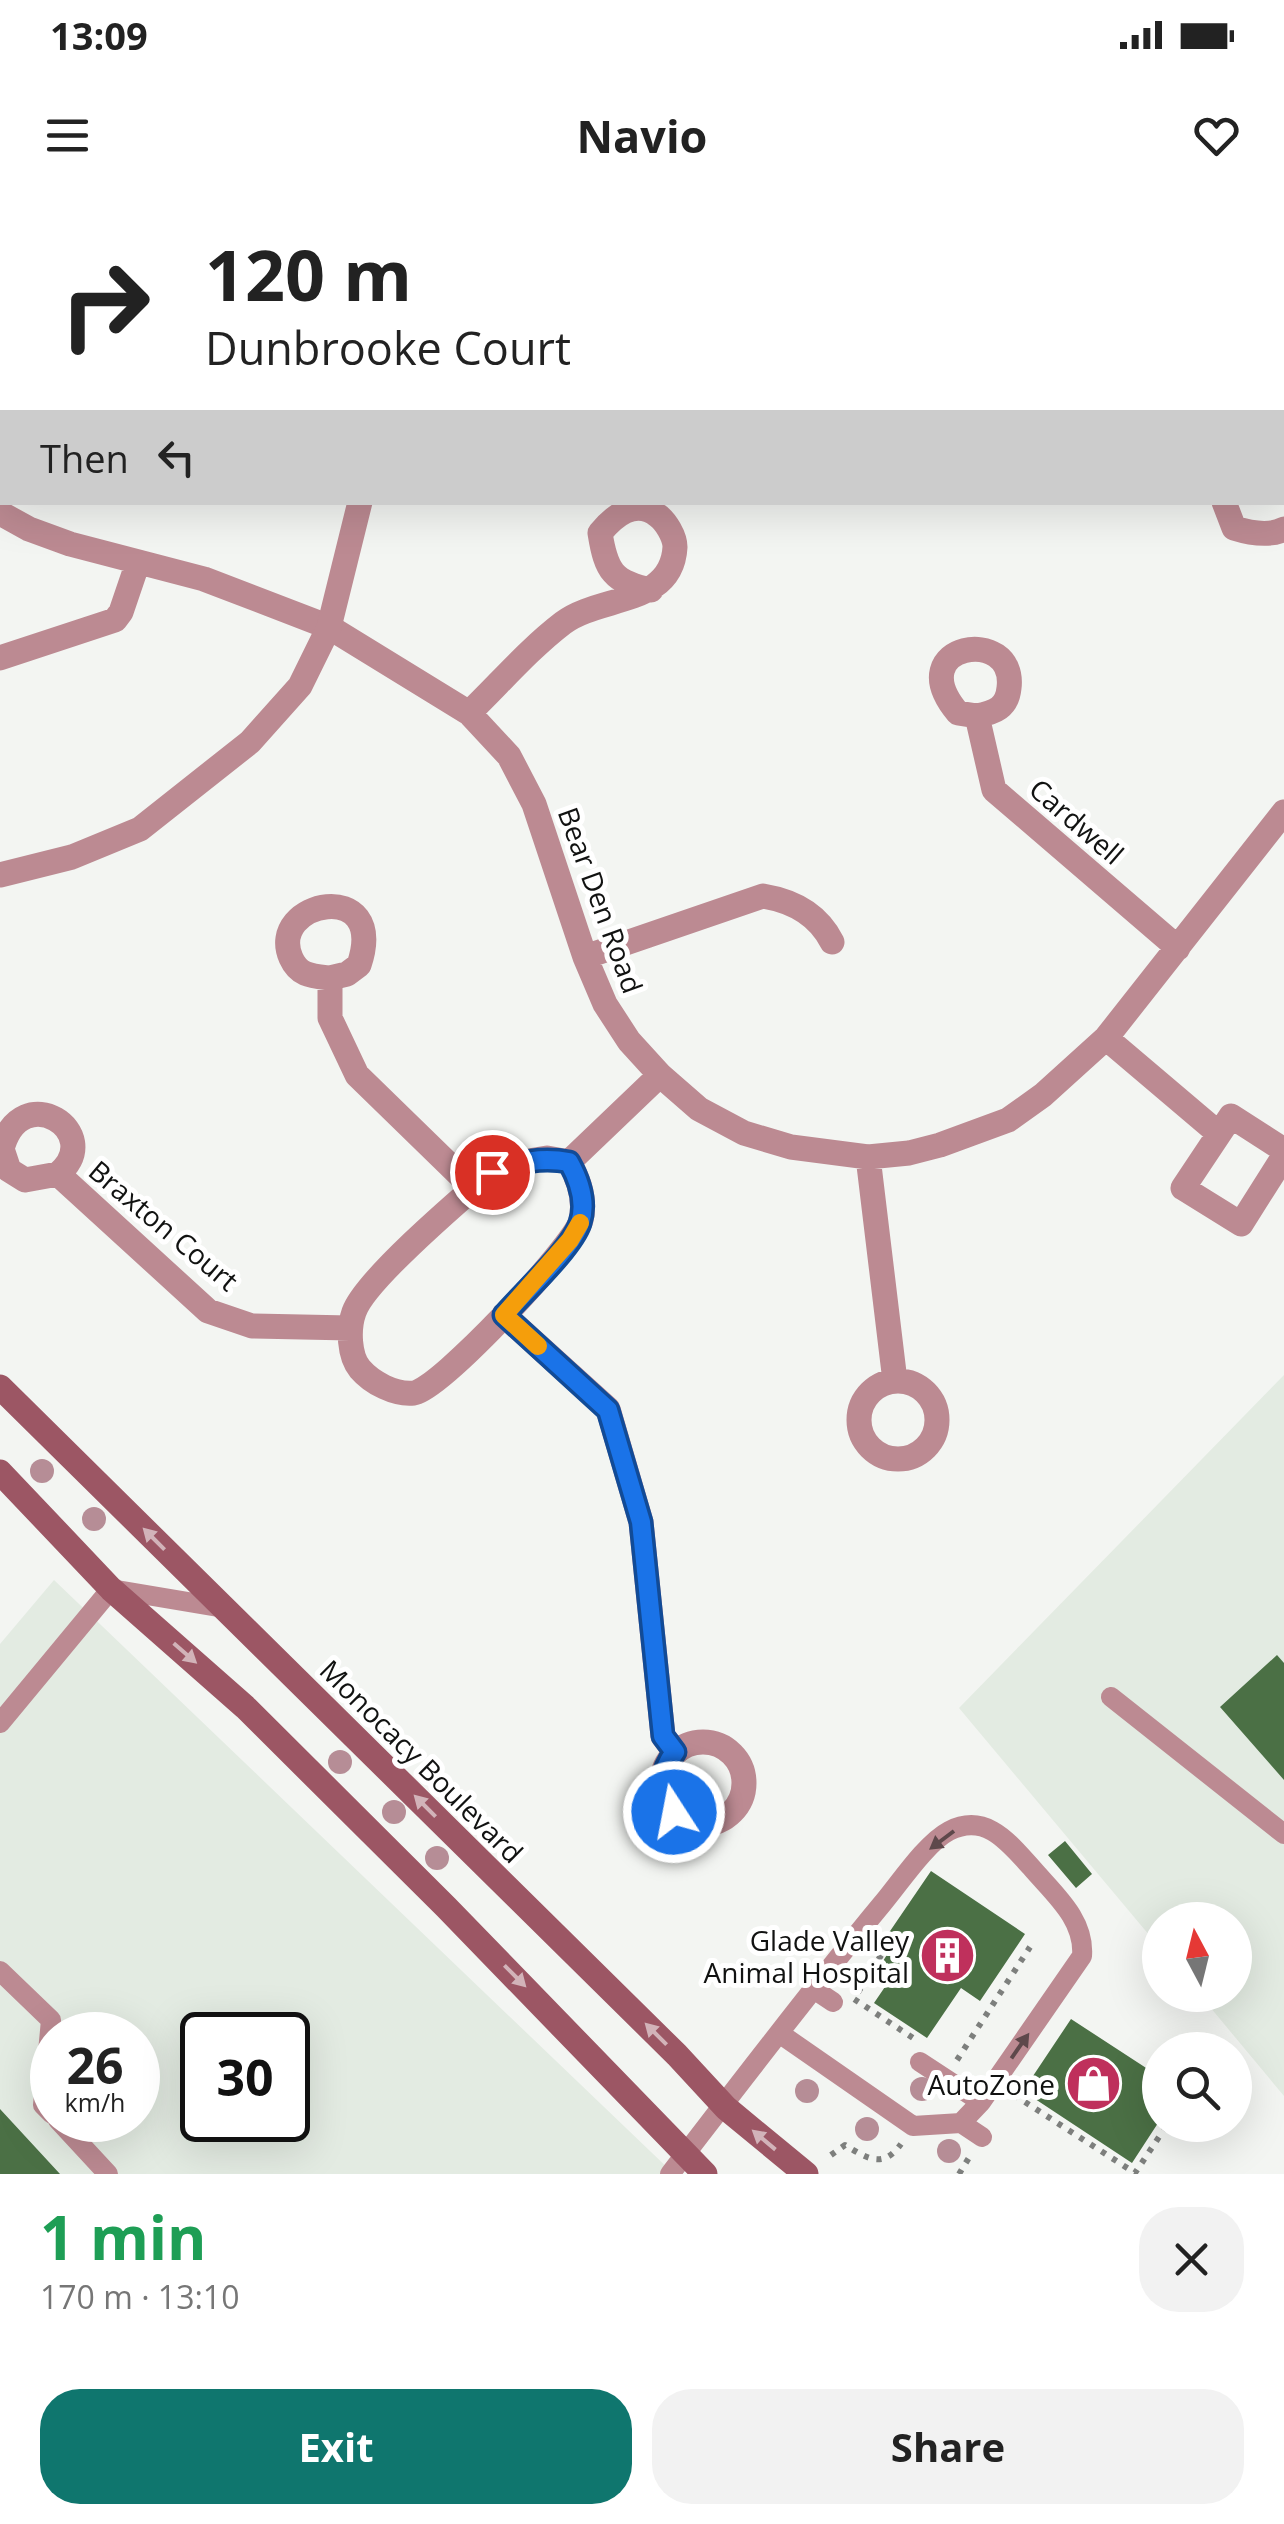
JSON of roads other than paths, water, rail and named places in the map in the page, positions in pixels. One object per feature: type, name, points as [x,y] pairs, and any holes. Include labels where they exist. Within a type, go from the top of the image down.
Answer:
[{"type":"main road","name":"Monocacy Boulevard","points":[[0,1387],[677,2055],[723,2105],[806,2174]]},
{"type":"main road","points":[[0,1472],[111,1589],[259,1720],[621,2084],[678,2164],[705,2174]]},
{"type":"street","points":[[0,875],[72,856],[140,829],[250,742],[300,686],[329,627],[359,505]]},
{"type":"street","points":[[1225,505],[1234,528],[1252,534],[1284,528]]},
{"type":"street","name":"Bear Den Road","points":[[0,512],[70,544],[204,579],[329,627],[469,713],[509,756],[534,804],[585,957],[629,1041],[699,1109],[744,1133],[790,1147],[868,1157],[940,1145],[1008,1120],[1072,1072],[1106,1038],[1284,812]]},
{"type":"street","points":[[0,658],[115,620],[138,562]]},
{"type":"street","points":[[469,713],[566,621],[651,590]]},
{"type":"street","name":"Cardwell","points":[[977,716],[994,790],[1178,948]]},
{"type":"street","points":[[585,957],[764,896],[787,900],[823,924],[832,942]]},
{"type":"street","points":[[330,978],[330,1018],[358,1075],[473,1188]]},
{"type":"street","points":[[1106,1038],[1218,1133]]},
{"type":"street","points":[[569,1162],[660,1075]]},
{"type":"street","points":[[1230,1116],[1284,1153],[1241,1224],[1183,1188],[1218,1133],[1230,1116]]},
{"type":"street","points":[[868,1157],[895,1381]]},
{"type":"street","points":[[547,1158],[569,1162],[582,1195],[580,1222],[570,1240],[504,1315],[433,1386],[415,1394],[390,1390],[368,1378],[354,1362],[350,1328],[355,1308],[375,1281],[492,1172],[547,1158]]},
{"type":"street","name":"Braxton Court","points":[[58,1174],[208,1311],[252,1326],[350,1328]]},
{"type":"street","points":[[504,1315],[608,1410],[641,1522],[663,1736],[675,1752]]},
{"type":"lane","points":[[0,1723],[111,1589],[224,1608]]},
{"type":"lane","points":[[1112,1697],[1284,1834]]},
{"type":"lane","points":[[678,2164],[812,1988],[923,1855],[948,1832],[968,1826],[1000,1833],[1070,1913],[1084,1938],[1082,1956],[981,2102],[961,2123]]},
{"type":"lane","points":[[0,1971],[43,2012]]},
{"type":"lane","points":[[812,1988],[833,2002]]},
{"type":"lane","points":[[779,2033],[913,2126],[961,2123],[982,2137]]},
{"type":"lane","points":[[921,2053],[981,2102]]},
{"type":"lane","points":[[78,2142],[108,2174]]},
{"type":"place","name":"Glade Valley Animal Hospital","points":[[948,1956]]},
{"type":"place","name":"AutoZone","points":[[1094,2084]]}]
